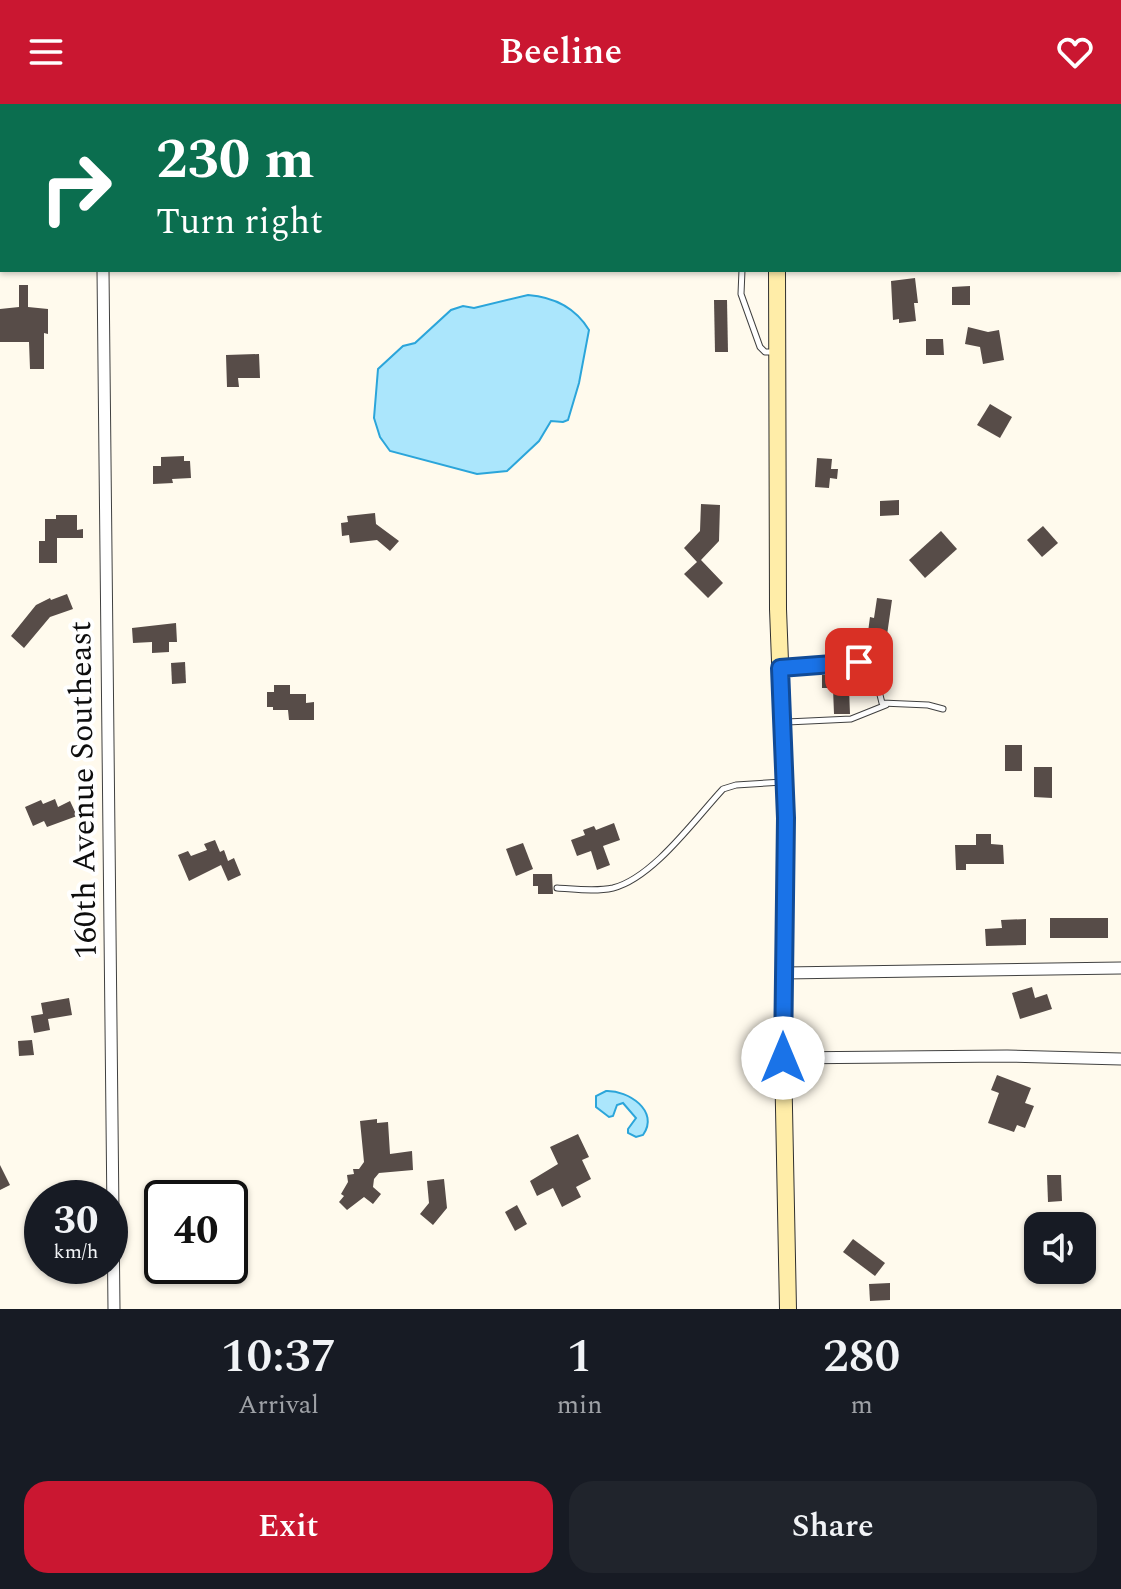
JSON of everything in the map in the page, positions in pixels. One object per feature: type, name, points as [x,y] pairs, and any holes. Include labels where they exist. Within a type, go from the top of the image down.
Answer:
[{"type":"street","name":"160th Avenue Southeast","points":[[103,272],[114,1309]]},
{"type":"street","points":[[777,272],[788,1309]]},
{"type":"street","points":[[784,973],[1121,968]]},
{"type":"street","points":[[783,1058],[1121,1059]]},
{"type":"lane","points":[[742,272],[741,294],[760,347],[765,352],[777,352]]},
{"type":"lane","points":[[780,668],[869,661],[882,703],[887,705]]},
{"type":"lane","points":[[782,722],[851,719],[887,705],[928,705],[943,709]]},
{"type":"lane","points":[[557,888],[596,890],[616,887],[632,880],[665,851],[723,789],[736,785],[784,782]]},
{"type":"water","points":[[528,295],[563,305],[577,315],[589,330],[568,420],[551,421],[539,441],[507,471],[477,474],[390,451],[380,437],[374,418],[378,369],[403,346],[415,343],[451,310],[463,306],[474,308]]},
{"type":"water","points":[[606,1091],[632,1098],[645,1110],[647,1126],[643,1135],[636,1137],[628,1133],[636,1118],[623,1103],[617,1105],[613,1116],[609,1117],[596,1107],[596,1096]]},
{"type":"building","points":[[915,278],[918,303],[914,303],[916,321],[899,323],[899,319],[893,320],[891,281]]},
{"type":"building","points":[[19,285],[28,285],[28,307],[48,309],[44,369],[30,369],[29,342],[0,342],[0,309],[19,307]]},
{"type":"building","points":[[970,286],[970,305],[952,305],[952,287]]},
{"type":"building","points":[[714,300],[727,300],[728,352],[715,352]]},
{"type":"building","points":[[968,327],[988,332],[999,330],[1004,360],[983,364],[980,347],[965,344]]},
{"type":"building","points":[[926,339],[943,339],[944,355],[926,355]]},
{"type":"building","points":[[259,354],[260,378],[238,378],[239,387],[227,387],[226,355]]},
{"type":"building","points":[[990,404],[1012,417],[1000,438],[977,425]]},
{"type":"building","points":[[184,456],[184,461],[190,461],[191,478],[153,484],[153,466],[161,466],[161,457]]},
{"type":"building","points":[[817,458],[832,459],[831,469],[838,469],[837,479],[830,478],[829,488],[815,487]]},
{"type":"building","points":[[899,500],[899,515],[880,516],[880,501]]},
{"type":"building","points":[[701,504],[720,505],[719,541],[701,560],[723,583],[708,598],[684,574],[697,562],[684,548],[700,531]]},
{"type":"building","points":[[375,513],[376,524],[399,541],[390,551],[377,540],[350,543],[349,535],[342,536],[341,523],[348,522],[347,516]]},
{"type":"building","points":[[56,515],[77,515],[77,530],[83,529],[83,538],[57,538],[57,563],[39,563],[39,541],[45,541],[45,519],[56,519]]},
{"type":"building","points":[[1043,526],[1058,543],[1042,557],[1027,540]]},
{"type":"building","points":[[941,531],[957,549],[925,578],[909,560]]},
{"type":"building","points":[[67,594],[73,609],[50,617],[24,648],[11,636],[36,605]]},
{"type":"building","points":[[877,598],[892,600],[887,635],[868,632]]},
{"type":"building","points":[[176,623],[177,642],[169,642],[169,652],[152,653],[152,642],[133,643],[132,628]]},
{"type":"building","points":[[185,662],[186,683],[172,684],[171,663]]},
{"type":"building","points":[[846,671],[859,671],[860,688],[849,688],[850,714],[834,714],[833,688],[822,688],[822,675],[846,674]]},
{"type":"building","points":[[274,685],[290,685],[290,694],[306,694],[306,703],[314,702],[314,720],[289,720],[288,710],[267,707],[267,692],[274,692]]},
{"type":"building","points":[[1005,745],[1022,745],[1022,771],[1005,771]]},
{"type":"building","points":[[1034,767],[1052,767],[1052,798],[1034,797]]},
{"type":"building","points":[[55,799],[58,807],[70,801],[77,816],[47,827],[44,821],[33,826],[25,807],[41,800],[43,804]]},
{"type":"building","points":[[614,823],[620,840],[603,846],[610,865],[597,870],[591,851],[577,856],[571,840],[585,835],[583,830],[594,826],[596,830]]},
{"type":"building","points":[[976,834],[991,834],[991,844],[1003,845],[1004,864],[966,864],[966,870],[956,870],[955,845],[976,845]]},
{"type":"building","points":[[215,840],[228,861],[234,858],[241,875],[228,881],[221,865],[189,881],[178,855],[188,851],[191,856],[207,850],[204,844]]},
{"type":"building","points":[[523,843],[533,869],[516,876],[506,849]]},
{"type":"building","points":[[533,874],[552,874],[553,894],[538,894],[538,886],[533,886]]},
{"type":"building","points":[[1050,918],[1108,918],[1108,938],[1050,938]]},
{"type":"building","points":[[1026,919],[1026,945],[986,946],[985,929],[1002,928],[1001,920]]},
{"type":"building","points":[[1032,987],[1035,998],[1047,994],[1052,1009],[1020,1019],[1012,993]]},
{"type":"building","points":[[69,998],[72,1015],[48,1019],[50,1030],[34,1033],[31,1016],[43,1014],[41,1003]]},
{"type":"building","points":[[32,1040],[34,1055],[19,1056],[18,1041]]},
{"type":"building","points":[[997,1075],[1031,1088],[1025,1103],[1034,1106],[1025,1128],[1017,1125],[1014,1132],[988,1123],[999,1093],[991,1090]]},
{"type":"building","points":[[377,1119],[377,1123],[388,1122],[390,1154],[412,1151],[413,1170],[379,1173],[373,1187],[381,1194],[373,1204],[364,1197],[347,1210],[339,1202],[344,1196],[341,1194],[348,1182],[347,1175],[354,1174],[353,1169],[359,1169],[364,1162],[360,1121]]},
{"type":"building","points":[[578,1134],[589,1157],[582,1160],[591,1179],[576,1187],[581,1197],[562,1207],[553,1188],[537,1196],[530,1181],[558,1164],[550,1147]]},
{"type":"building","points":[[0,1165],[10,1185],[0,1190]]},
{"type":"building","points":[[1047,1175],[1061,1175],[1062,1201],[1048,1202]]},
{"type":"building","points":[[444,1179],[447,1208],[433,1225],[420,1214],[429,1203],[427,1181]]},
{"type":"building","points":[[517,1205],[527,1224],[515,1231],[505,1212]]},
{"type":"building","points":[[853,1239],[885,1263],[875,1276],[843,1252]]},
{"type":"building","points":[[890,1283],[890,1300],[870,1301],[869,1284]]},
{"type":"route","points":[[783,1058],[786,818],[780,668],[859,662]]}]
